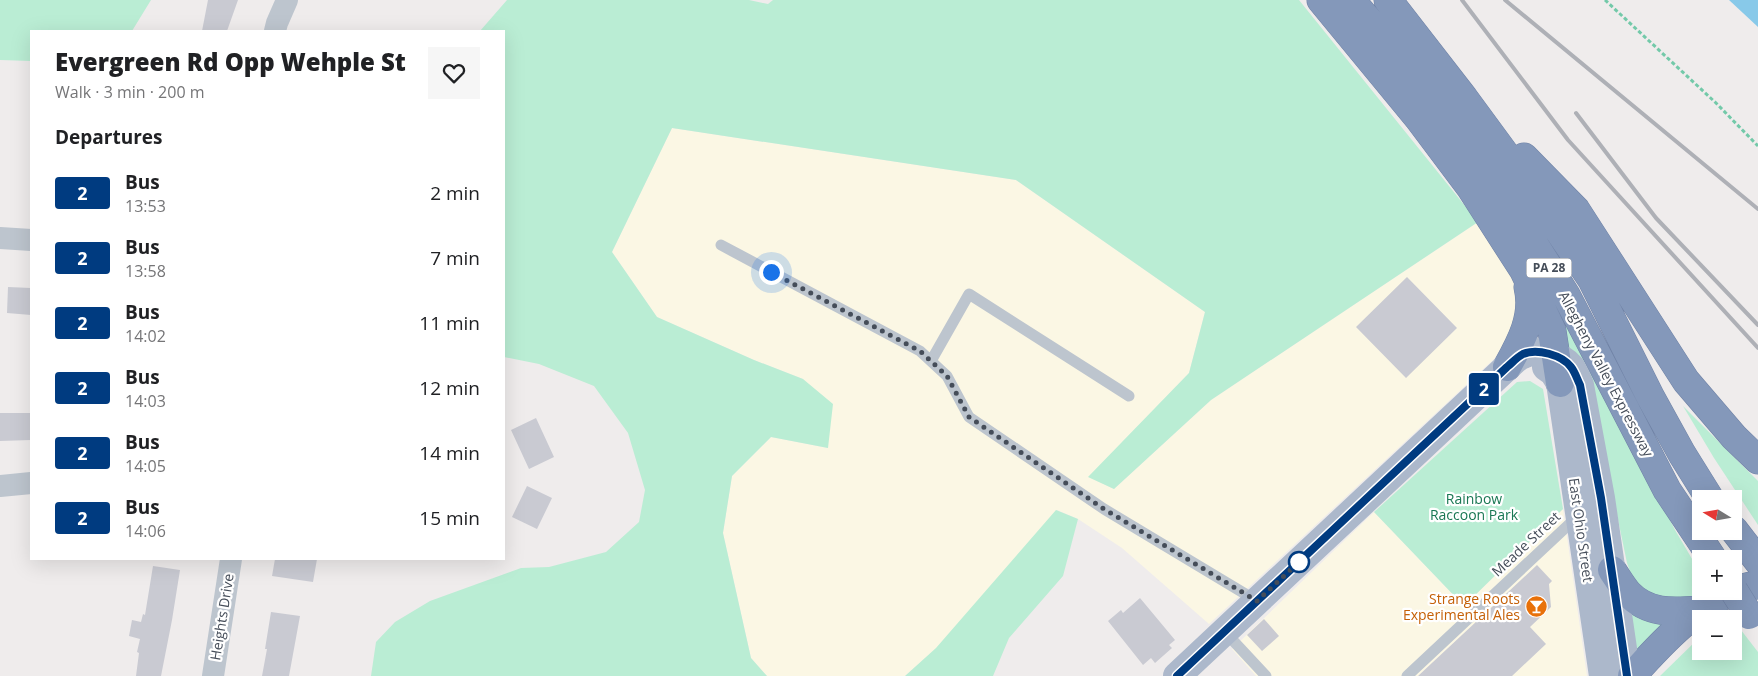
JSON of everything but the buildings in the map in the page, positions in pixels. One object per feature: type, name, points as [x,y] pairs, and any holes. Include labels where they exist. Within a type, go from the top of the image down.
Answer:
[{"type":"highway","points":[[1321,0],[1425,126],[1470,187],[1524,271],[1552,331],[1559,370]]},
{"type":"highway","name":"Allegheny Valley Expressway","points":[[1351,0],[1414,74],[1459,132],[1512,209],[1566,295],[1667,490],[1706,550]]},
{"type":"highway","name":"Allegheny Valley Expressway","points":[[1388,0],[1464,98],[1530,188],[1592,280],[1650,396],[1704,490]]},
{"type":"highway","points":[[1464,98],[1576,210],[1686,381],[1734,437],[1758,460]]},
{"type":"highway","points":[[1507,367],[1526,331],[1530,299],[1524,271]]},
{"type":"highway","points":[[1742,540],[1758,561]]},
{"type":"highway","points":[[1612,570],[1628,593],[1645,606],[1668,613],[1692,611]]},
{"type":"highway","points":[[1699,610],[1724,595],[1751,585],[1758,585]]},
{"type":"highway","points":[[1740,600],[1753,622]]},
{"type":"highway","points":[[1632,676],[1648,658],[1692,617]]},
{"type":"main road","points":[[1177,676],[1523,354],[1539,352],[1559,370]]},
{"type":"main road","name":"East Ohio Street","points":[[1559,370],[1566,361],[1572,368],[1580,385],[1603,676]]},
{"type":"main road","name":"East Ohio Street","points":[[1590,506],[1612,570],[1627,676]]},
{"type":"street","points":[[275,30],[287,0]]},
{"type":"street","points":[[0,238],[30,240]]},
{"type":"street","points":[[0,486],[30,483]]},
{"type":"street","name":"Heights Drive","points":[[213,676],[231,560]]},
{"type":"lane","points":[[721,245],[920,351],[947,376],[969,417],[1104,509],[1257,601]]},
{"type":"lane","points":[[931,361],[969,294],[1129,396]]},
{"type":"lane","name":"Meade Street","points":[[1407,676],[1590,506]]},
{"type":"lane","points":[[1225,632],[1266,676]]},
{"type":"path","points":[[1605,0],[1716,103],[1758,146]]},
{"type":"shaded area","points":[[672,128],[1016,180],[1205,312],[1189,373],[1089,477],[1114,489],[1211,400],[1478,222],[1514,273],[1519,320],[1495,358],[1209,624],[1122,548],[1078,519],[1057,510],[936,649],[905,676],[767,676],[751,658],[723,533],[732,476],[771,437],[828,448],[803,379],[754,360],[657,317],[612,252]]},
{"type":"shaded area","points":[[1563,509],[1587,676],[1256,676],[1232,649],[1374,512],[1464,606]]},
{"type":"green space","points":[[0,0],[151,0],[133,30],[30,30],[30,61],[0,60]]},
{"type":"green space","points":[[507,0],[749,0],[768,4],[773,0],[1299,0],[1478,222],[1211,400],[1114,489],[1088,477],[1189,373],[1205,312],[1016,180],[672,128],[612,252],[657,317],[754,360],[803,379],[833,404],[828,448],[771,437],[732,476],[723,533],[751,658],[767,676],[371,676],[376,642],[395,622],[430,601],[521,568],[549,567],[606,552],[639,522],[645,490],[628,433],[594,386],[539,364],[505,357],[505,30],[481,30]]},
{"type":"green space","points":[[1530,266],[1572,321],[1675,530],[1692,559],[1692,598],[1680,602],[1645,593],[1633,580],[1627,563],[1591,389],[1565,346]]},
{"type":"green space","name":"Rainbow Raccoon Park","points":[[1530,381],[1543,389],[1563,509],[1464,606],[1374,512],[1517,382]]},
{"type":"green space","points":[[1683,406],[1758,481],[1758,525],[1742,501],[1742,490],[1735,490]]},
{"type":"green space","points":[[1056,510],[1078,519],[1063,576],[1009,638],[993,676],[905,676],[936,648]]},
{"type":"green space","points":[[1624,603],[1670,625],[1635,660]]},
{"type":"green space","points":[[1742,631],[1758,652],[1758,676],[1660,676],[1692,645],[1692,660],[1742,660]]},
{"type":"water","points":[[1729,0],[1758,0],[1758,27]]},
{"type":"railway","points":[[1462,0],[1568,140],[1758,348]]},
{"type":"railway","points":[[1505,0],[1758,209]]},
{"type":"railway","points":[[1576,113],[1656,218],[1758,325]]},
{"type":"bus line","name":"2","points":[[1177,676],[1507,367],[1523,354],[1539,352],[1566,361],[1572,368],[1580,385],[1601,498],[1627,676]]},
{"type":"place","name":"Strange Roots Experimental Ales","points":[[1536,607]]},
{"type":"route","points":[[771,272],[920,351],[947,376],[969,417],[1104,509],[1257,601],[1299,562]]}]
